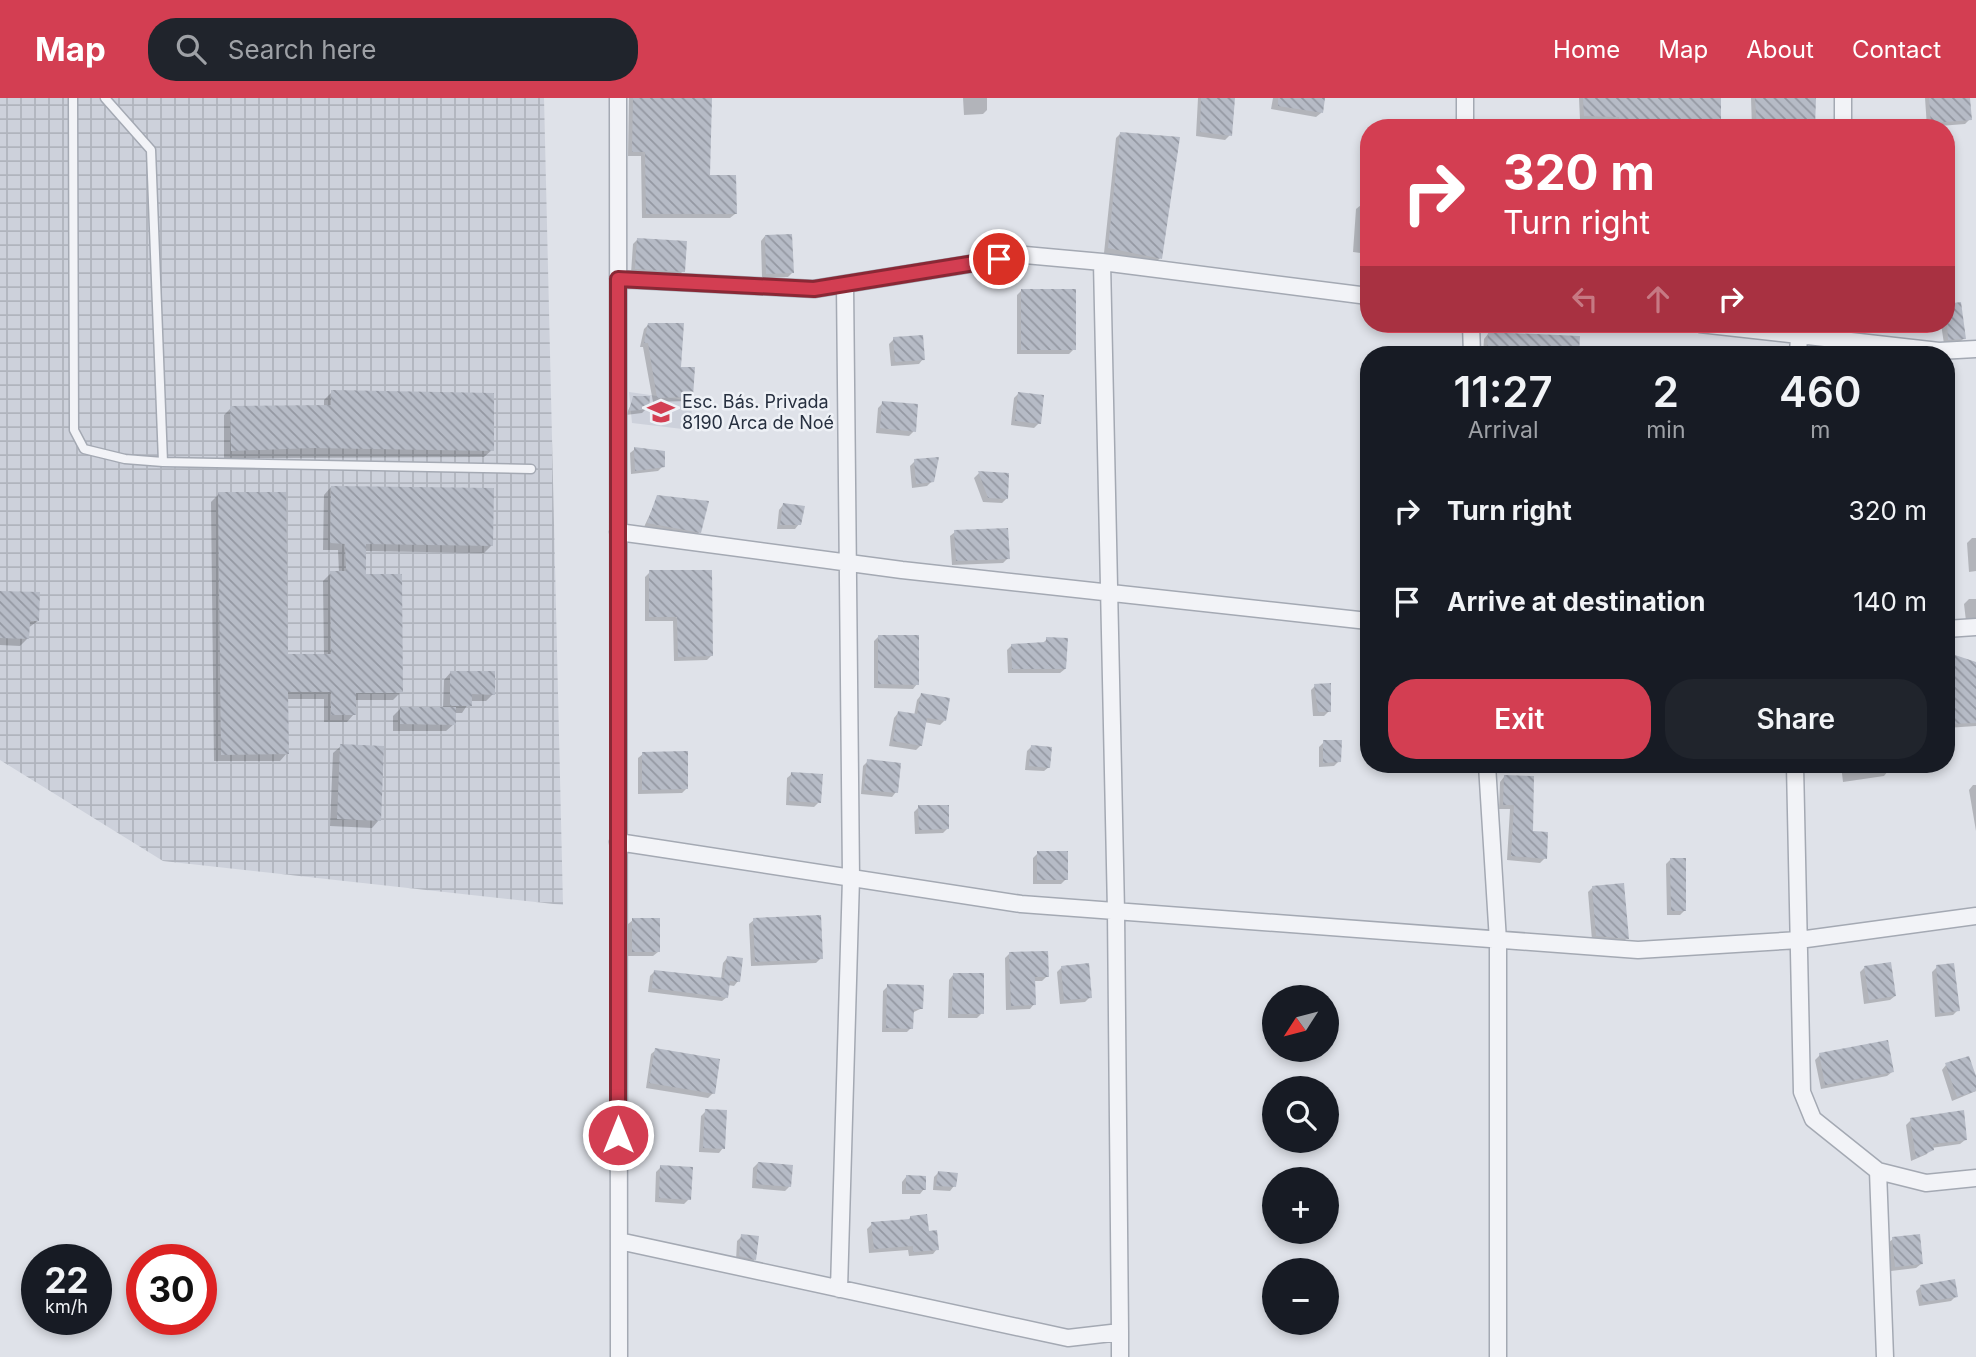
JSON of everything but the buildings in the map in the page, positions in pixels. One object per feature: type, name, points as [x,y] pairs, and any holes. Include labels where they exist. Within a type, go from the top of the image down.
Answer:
[{"type":"street","points":[[618,98],[619,1357]]},
{"type":"street","points":[[1465,98],[1465,119]]},
{"type":"street","points":[[1843,98],[1843,119]]},
{"type":"street","points":[[618,279],[814,289],[1025,255],[1102,262],[1360,295]]},
{"type":"street","points":[[1102,262],[1116,911],[1120,1357]]},
{"type":"street","points":[[839,1289],[851,878],[845,284]]},
{"type":"street","points":[[1781,333],[1828,333]]},
{"type":"street","points":[[1847,333],[1913,346]]},
{"type":"street","points":[[1798,346],[1799,335]]},
{"type":"street","points":[[1955,350],[1976,349]]},
{"type":"street","points":[[618,532],[849,562],[1360,620]]},
{"type":"street","points":[[1955,628],[1976,627]]},
{"type":"street","points":[[1488,773],[1498,941],[1498,1357]]},
{"type":"street","points":[[1795,773],[1802,1092],[1812,1119],[1878,1171],[1926,1183],[1976,1178]]},
{"type":"street","points":[[618,842],[1021,904],[1638,950],[1800,940],[1976,916]]},
{"type":"street","points":[[1878,1171],[1885,1357]]},
{"type":"street","points":[[619,1241],[1068,1338],[1120,1332]]},
{"type":"lane","points":[[73,98],[74,430],[84,449],[125,459],[163,462],[531,469]]},
{"type":"lane","points":[[106,98],[151,150],[163,462]]},
{"type":"shaded area","points":[[0,98],[544,98],[563,905],[163,861],[0,760]]},
{"type":"shaded area","name":"Esc. Bás. Privada 8190 Arca de Noé","points":[[629,392],[692,401],[691,430],[632,423]]},
{"type":"place","name":"Esc. Bás. Privada 8190 Arca de Noé","points":[[661,412]]},
{"type":"route","points":[[618,1135],[618,279],[814,289],[999,259]]}]
